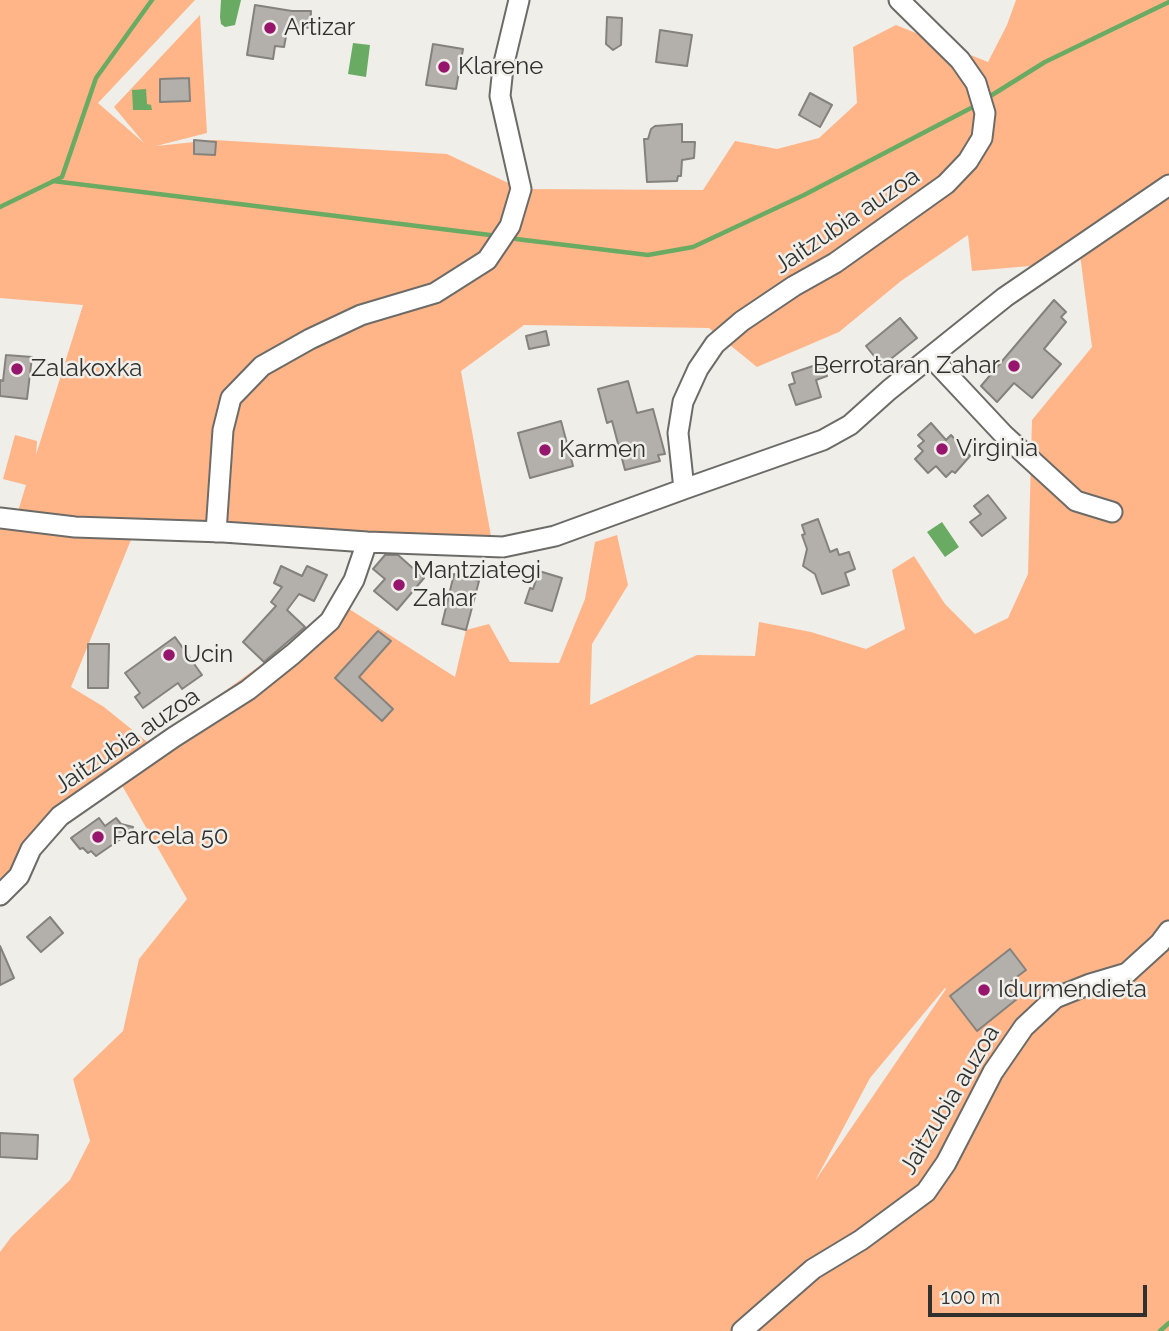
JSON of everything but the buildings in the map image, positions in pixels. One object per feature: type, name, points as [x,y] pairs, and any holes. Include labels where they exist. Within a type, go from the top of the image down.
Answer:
[{"type":"street","points":[[216,532],[223,430],[231,398],[262,366],[310,339],[361,315],[435,293],[487,260],[510,226],[521,189],[500,96],[503,67],[519,0]]},
{"type":"street","name":"Jaitzubia auzoa","points":[[684,489],[678,433],[683,402],[698,369],[715,344],[742,321],[835,262],[946,184],[968,161],[982,138],[985,113],[976,83],[960,60],[899,0]]},
{"type":"street","points":[[0,518],[75,527],[503,547],[555,536],[823,440],[850,425],[1005,297],[1169,186]]},
{"type":"street","points":[[931,357],[1004,435],[1076,501],[1112,512]]},
{"type":"street","name":"Jaitzubia auzoa","points":[[0,895],[19,876],[31,849],[60,816],[174,737],[248,690],[330,621],[354,580],[367,542]]},
{"type":"street","name":"Jaitzubia auzoa","points":[[742,1331],[813,1269],[861,1240],[926,1192],[946,1163],[993,1072],[1024,1027],[1055,998],[1127,973],[1160,943],[1169,931]]},
{"type":"shaded area","points":[[0,0],[195,0],[98,103],[144,143],[114,107],[200,15],[207,133],[156,146],[214,140],[447,154],[521,189],[703,190],[735,141],[777,149],[819,138],[857,103],[853,47],[896,25],[988,62],[1016,0],[1169,0],[1169,1331],[0,1331],[0,1252],[12,1236],[70,1180],[90,1141],[73,1079],[123,1031],[139,959],[187,899],[112,768],[60,816],[0,895],[0,518],[15,521],[26,485],[3,479],[15,435],[37,441],[36,455],[83,305],[0,298]],"holes":[[[968,235],[972,271],[1053,264],[1079,247],[1092,347],[1032,420],[1028,574],[1008,618],[975,634],[945,604],[914,556],[892,570],[905,629],[866,649],[811,632],[759,622],[755,656],[697,655],[590,705],[592,644],[628,585],[617,535],[595,542],[585,599],[559,663],[510,662],[489,624],[466,630],[455,677],[343,605],[151,745],[104,707],[71,687],[135,530],[493,547],[461,371],[524,325],[709,328],[757,367],[839,332],[901,281]],[[946,989],[815,1181],[870,1078]]]},
{"type":"shaded area","points":[[221,0],[241,0],[235,25],[225,27],[221,24]]},
{"type":"shaded area","points":[[353,43],[370,45],[366,77],[348,74]]},
{"type":"shaded area","points":[[146,89],[147,104],[151,105],[152,110],[133,110],[132,90]]},
{"type":"shaded area","points":[[942,522],[959,547],[945,557],[927,532]]},
{"type":"waterway","points":[[0,207],[62,177],[96,78],[152,0]]},
{"type":"waterway","points":[[992,95],[1045,62],[1169,2]]},
{"type":"waterway","points":[[516,239],[648,255],[693,247],[804,195],[971,108]]},
{"type":"waterway","points":[[53,181],[490,235]]},
{"type":"waterway","points":[[1160,1331],[1169,1323]]},
{"type":"place","name":"Artizar","points":[[270,28]]},
{"type":"place","name":"Klarene","points":[[444,67]]},
{"type":"place","name":"Berrotaran Zahar","points":[[1014,366]]},
{"type":"place","name":"Zalakoxka","points":[[17,369]]},
{"type":"place","name":"Virginia","points":[[942,449]]},
{"type":"place","name":"Karmen","points":[[545,450]]},
{"type":"place","name":"Mantziategi Zahar","points":[[399,585]]},
{"type":"place","name":"Ucin","points":[[169,655]]},
{"type":"place","name":"Parcela 50","points":[[98,837]]},
{"type":"place","name":"Idurmendieta","points":[[984,990]]}]
